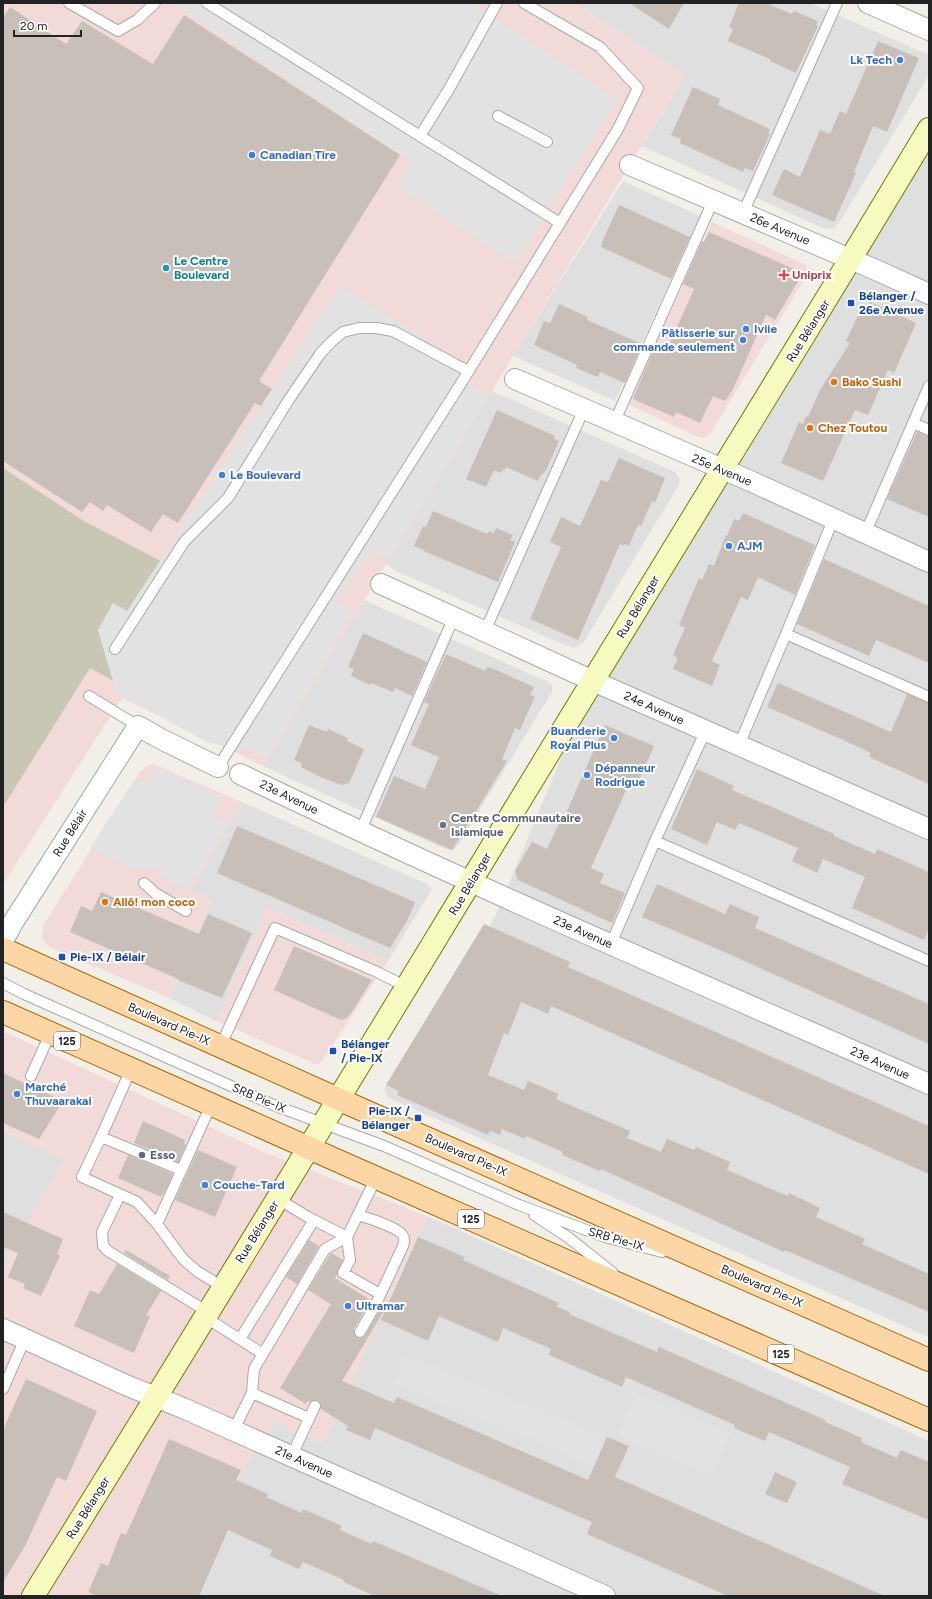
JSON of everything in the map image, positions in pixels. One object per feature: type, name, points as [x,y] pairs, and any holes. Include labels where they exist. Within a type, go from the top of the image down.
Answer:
[{"type":"main road","name":"Boulevard Pie-IX","points":[[3,949],[929,1360]]},
{"type":"main road","name":"125","points":[[3,1012],[376,1178],[929,1420]]},
{"type":"street","points":[[872,4],[929,30]]},
{"type":"street","name":"Rue Bélanger","points":[[33,1596],[278,1199],[929,129]]},
{"type":"street","name":"26e Avenue","points":[[630,165],[929,294]]},
{"type":"street","name":"25e Avenue","points":[[515,378],[929,562]]},
{"type":"street","name":"24e Avenue","points":[[381,584],[593,681],[929,829]]},
{"type":"street","points":[[138,726],[160,739],[218,768]]},
{"type":"street","name":"Rue Bélair","points":[[3,942],[8,930],[138,726]]},
{"type":"street","name":"23e Avenue","points":[[240,774],[360,832],[471,883],[929,1084]]},
{"type":"street","name":"21e Avenue","points":[[3,1329],[605,1596]]},
{"type":"lane","points":[[69,3],[118,31],[137,20],[155,3]]},
{"type":"lane","points":[[207,3],[560,224]]},
{"type":"lane","points":[[420,136],[449,89],[497,3]]},
{"type":"lane","points":[[218,768],[560,224],[618,130],[638,88],[600,47],[524,3]]},
{"type":"lane","points":[[743,214],[837,3]]},
{"type":"lane","points":[[498,116],[547,142]]},
{"type":"lane","points":[[614,423],[713,201]]},
{"type":"lane","points":[[115,649],[184,542],[228,498],[288,402],[320,354],[330,342],[343,332],[359,328],[376,328],[393,331],[468,372]]},
{"type":"lane","points":[[865,534],[929,386]]},
{"type":"lane","points":[[485,631],[584,409]]},
{"type":"lane","points":[[913,423],[929,430]]},
{"type":"lane","points":[[739,745],[833,520]]},
{"type":"lane","points":[[360,832],[454,617]]},
{"type":"lane","points":[[786,634],[929,697]]},
{"type":"lane","points":[[89,696],[138,726]]},
{"type":"lane","points":[[611,944],[706,730]]},
{"type":"lane","points":[[656,841],[929,962]]},
{"type":"lane","points":[[144,883],[155,893],[186,911]]},
{"type":"lane","points":[[220,1046],[275,928],[375,971],[407,987]]},
{"type":"lane","name":"SRB Pie-IX","points":[[3,982],[24,994],[276,1106],[384,1146],[519,1205],[605,1237],[716,1266]]},
{"type":"lane","points":[[31,1076],[50,1034]]},
{"type":"lane","points":[[131,1070],[82,1177],[137,1202],[157,1224],[183,1259],[198,1272],[223,1287]]},
{"type":"lane","points":[[157,1224],[211,1105]]},
{"type":"lane","points":[[101,1137],[181,1170]]},
{"type":"lane","points":[[376,1178],[347,1237],[350,1260],[342,1273],[380,1294]]},
{"type":"lane","points":[[120,1195],[102,1232],[103,1246],[108,1251],[207,1314],[263,1354]]},
{"type":"lane","points":[[278,1199],[347,1237]]},
{"type":"lane","name":"SRB Pie-IX","points":[[519,1205],[569,1238],[634,1290]]},
{"type":"lane","points":[[358,1215],[397,1230],[403,1235],[404,1239],[403,1246],[360,1332]]},
{"type":"lane","points":[[240,1339],[314,1220]]},
{"type":"lane","points":[[233,1431],[252,1393],[254,1369],[325,1249],[347,1237]]},
{"type":"lane","points":[[3,1389],[25,1339]]},
{"type":"lane","points":[[252,1393],[309,1418]]},
{"type":"lane","points":[[291,1457],[315,1406]]},
{"type":"shaded area","name":"Le Boulevard","points":[[3,3],[574,3],[685,75],[263,766],[122,698],[3,884]]},
{"type":"shaded area","points":[[172,3],[471,3],[618,99],[515,263],[397,187],[412,162]]},
{"type":"shaded area","points":[[574,3],[810,3],[929,55],[929,75],[841,220],[834,228],[825,229],[642,146],[685,75]]},
{"type":"shaded area","points":[[929,130],[929,1337],[389,1098],[385,1093],[385,1088],[495,917],[593,681]]},
{"type":"shaded area","points":[[623,181],[700,216],[615,401],[513,356]]},
{"type":"shaded area","points":[[712,222],[804,264],[807,267],[807,275],[710,434],[704,438],[700,438],[628,404]]},
{"type":"shaded area","points":[[340,286],[425,338],[474,388],[489,395],[388,559],[373,550],[335,601],[353,612],[267,758],[249,749],[209,743],[116,692],[98,630],[113,603],[127,611]]},
{"type":"shaded area","points":[[492,391],[675,472],[680,480],[679,485],[583,643],[574,648],[396,571],[386,564]]},
{"type":"shaded area","points":[[3,468],[84,521],[295,631],[227,743],[90,668],[3,807]]},
{"type":"shaded area","points":[[364,600],[552,685],[552,692],[454,850],[445,849],[263,766]]},
{"type":"shaded area","points":[[153,764],[242,802],[191,890],[212,900],[169,998],[49,947],[42,936],[44,924],[140,772],[148,765]]},
{"type":"shaded area","points":[[155,766],[223,798],[214,816],[228,823],[187,890],[161,876],[154,868],[132,870],[90,848],[136,778],[146,783]]},
{"type":"shaded area","points":[[242,802],[427,884],[432,889],[388,961],[267,907],[216,1021],[169,998],[212,900],[191,890]]},
{"type":"shaded area","points":[[267,907],[388,961],[318,1065],[216,1021]]},
{"type":"shaded area","points":[[3,1031],[264,1152],[427,1216],[324,1443],[273,1421],[169,1596],[3,1596],[3,1266],[63,1160],[3,1131]]},
{"type":"shaded area","points":[[3,1131],[64,1159],[3,1266]]},
{"type":"shaded area","points":[[427,1216],[929,1441],[929,1596],[169,1596],[273,1421],[324,1443]]},
{"type":"shaded area","points":[[405,1355],[605,1437],[593,1465],[394,1383]]},
{"type":"shaded area","points":[[636,1394],[730,1433],[712,1476],[618,1436]]},
{"type":"building","points":[[629,3],[684,3],[669,29]]},
{"type":"building","points":[[739,3],[766,3],[792,14],[794,11],[818,21],[816,25],[818,26],[796,73],[770,61],[770,59],[728,41],[733,29],[729,27]]},
{"type":"building","name":"Le Centre Boulevard","points":[[10,7],[66,44],[82,21],[153,64],[184,15],[400,155],[259,381],[272,389],[261,406],[255,403],[178,523],[163,514],[151,532],[107,505],[103,511],[90,502],[82,512],[3,461],[3,18]]},
{"type":"building","points":[[878,41],[919,58],[887,132],[873,126],[854,172],[856,173],[834,222],[772,195],[784,169],[800,177],[820,130],[830,134],[840,111],[846,114]]},
{"type":"building","points":[[693,87],[720,99],[718,105],[770,129],[768,133],[770,134],[753,171],[745,168],[743,172],[680,143],[681,139],[671,135]]},
{"type":"building","points":[[619,205],[690,237],[671,279],[601,247]]},
{"type":"building","points":[[709,232],[803,273],[775,320],[766,315],[733,389],[725,401],[713,396],[700,423],[676,412],[674,417],[633,399],[654,349],[665,354],[694,289],[683,284],[702,241],[704,242]]},
{"type":"building","points":[[870,302],[916,323],[894,373],[888,370],[868,415],[855,410],[823,481],[781,463],[799,422],[803,424],[806,416],[808,417],[820,390],[850,343],[846,341],[861,309],[866,311]]},
{"type":"building","points":[[559,304],[588,317],[587,320],[642,344],[625,383],[600,372],[598,377],[576,368],[577,365],[534,345],[544,321],[550,323]]},
{"type":"building","points":[[497,410],[555,436],[554,439],[559,441],[546,470],[542,475],[541,474],[538,481],[506,467],[501,473],[494,470],[486,487],[466,479]]},
{"type":"building","points":[[917,432],[929,436],[929,517],[887,499]]},
{"type":"building","points":[[619,458],[665,478],[655,503],[652,501],[641,526],[638,525],[629,546],[620,544],[578,640],[530,619],[561,547],[550,542],[561,517],[580,526],[601,480],[608,482]]},
{"type":"building","points":[[433,511],[487,534],[489,531],[494,533],[496,528],[513,535],[510,540],[515,542],[498,582],[414,546],[423,526],[426,527]]},
{"type":"building","points":[[743,513],[815,545],[795,595],[758,577],[748,600],[741,597],[712,661],[720,665],[712,686],[673,669],[678,658],[673,655],[685,628],[679,625],[699,578],[702,580],[709,564],[714,566],[734,519],[739,521]]},
{"type":"building","points":[[824,559],[929,606],[929,663],[876,640],[869,656],[797,624]]},
{"type":"building","points":[[363,633],[427,662],[412,696],[395,688],[393,692],[371,683],[370,685],[351,676],[354,669],[348,667]]},
{"type":"building","points":[[446,654],[485,671],[487,667],[492,668],[534,687],[530,695],[535,696],[520,730],[515,728],[502,759],[507,761],[452,850],[376,817],[394,776],[425,789],[439,757],[411,745],[429,704],[424,702]]},
{"type":"building","points":[[778,683],[891,732],[907,694],[929,703],[929,784],[869,757],[871,753],[767,707]]},
{"type":"building","points":[[309,725],[327,732],[328,729],[348,738],[347,741],[364,749],[349,783],[341,785],[318,776],[301,767],[302,763],[294,760]]},
{"type":"building","points":[[605,725],[654,746],[635,789],[628,786],[591,868],[604,874],[600,883],[625,893],[612,923],[518,880],[515,871],[532,842],[547,849],[561,819],[563,820]]},
{"type":"building","points":[[697,769],[734,786],[732,790],[834,834],[834,836],[875,854],[877,849],[929,872],[929,928],[924,940],[852,908],[865,877],[823,859],[817,873],[792,861],[798,848],[739,823],[735,830],[717,822],[707,845],[671,829]]},
{"type":"building","points":[[237,826],[415,902],[407,921],[390,948],[217,873]]},
{"type":"building","points":[[657,884],[725,914],[730,904],[759,917],[755,928],[929,1004],[929,1044],[722,951],[642,917]]},
{"type":"building","points":[[101,892],[199,934],[208,914],[252,933],[222,998],[70,932],[81,906],[92,911]]},
{"type":"building","points":[[484,924],[570,962],[568,967],[929,1126],[929,1174],[551,1006],[548,1014],[521,1002],[508,1035],[504,1033],[488,1075],[524,1090],[528,1081],[559,1094],[556,1099],[630,1131],[627,1138],[661,1152],[667,1139],[694,1150],[696,1147],[730,1162],[727,1170],[788,1196],[789,1193],[820,1208],[816,1217],[865,1239],[862,1244],[929,1274],[929,1312],[785,1250],[784,1252],[601,1169],[600,1171],[562,1155],[563,1152],[526,1136],[525,1139],[502,1129],[500,1135],[490,1131],[488,1135],[397,1095],[399,1091],[386,1085]]},
{"type":"building","points":[[294,946],[372,980],[347,1018],[341,1020],[274,990]]},
{"type":"building","points":[[3,1073],[63,1101],[39,1139],[3,1123]]},
{"type":"building","points":[[143,1121],[185,1140],[184,1144],[186,1145],[178,1162],[134,1143]]},
{"type":"building","points":[[198,1150],[237,1167],[215,1217],[175,1200]]},
{"type":"building","points":[[128,1155],[173,1174],[161,1197],[118,1178]]},
{"type":"building","points":[[3,1212],[63,1239],[57,1254],[60,1256],[41,1296],[23,1288],[25,1284],[8,1277],[18,1253],[3,1247]]},
{"type":"building","points":[[418,1237],[465,1257],[463,1260],[559,1303],[557,1307],[570,1312],[569,1314],[657,1352],[659,1347],[825,1420],[825,1422],[862,1438],[861,1442],[897,1458],[901,1450],[929,1462],[929,1520],[842,1484],[850,1467],[769,1432],[765,1441],[734,1428],[735,1425],[626,1377],[622,1387],[549,1355],[551,1349],[503,1328],[498,1342],[439,1316],[428,1341],[381,1320]]},
{"type":"building","points":[[309,1240],[319,1246],[297,1284],[286,1277]]},
{"type":"building","points":[[126,1250],[170,1276],[168,1280],[124,1253]]},
{"type":"building","points":[[331,1253],[343,1260],[335,1278],[370,1300],[354,1329],[355,1336],[360,1338],[364,1337],[382,1307],[385,1309],[342,1381],[394,1403],[397,1397],[588,1480],[607,1437],[629,1446],[615,1477],[885,1596],[728,1596],[587,1534],[592,1522],[375,1428],[370,1440],[346,1430],[348,1426],[321,1409],[321,1405],[318,1400],[310,1402],[307,1401],[306,1404],[280,1388],[331,1304],[308,1290]]},
{"type":"building","points":[[117,1264],[161,1291],[146,1315],[150,1316],[134,1353],[74,1326],[90,1290],[99,1294]]},
{"type":"building","points":[[26,1379],[97,1411],[66,1481],[57,1477],[25,1546],[3,1582],[3,1430]]},
{"type":"building","points":[[169,1439],[241,1470],[236,1480],[268,1494],[266,1497],[302,1513],[303,1509],[342,1526],[340,1530],[372,1544],[373,1541],[502,1596],[375,1596],[343,1582],[344,1580],[303,1562],[299,1569],[270,1556],[272,1550],[228,1530],[199,1596],[98,1596],[88,1592],[101,1563],[108,1566],[121,1533],[126,1535]]},
{"type":"building","points":[[775,1472],[797,1482],[787,1503],[765,1494]]},
{"type":"place","name":"Lk Tech","points":[[900,60]]},
{"type":"place","name":"Canadian Tire","points":[[252,155]]},
{"type":"place","name":"Le Centre Boulevard","points":[[166,268]]},
{"type":"place","name":"Uniprix","points":[[784,275]]},
{"type":"place","name":"Bélanger / 26e Avenue","points":[[851,303]]},
{"type":"place","name":"Iviie","points":[[746,329]]},
{"type":"place","name":"Pâtisserie sur commande seulement","points":[[743,340]]},
{"type":"place","name":"Bako Sushi","points":[[834,382]]},
{"type":"place","name":"Chez Toutou","points":[[810,428]]},
{"type":"place","name":"Le Boulevard","points":[[222,475]]},
{"type":"place","name":"AJM","points":[[729,546]]},
{"type":"place","name":"Buanderie Royal Plus","points":[[614,738]]},
{"type":"place","name":"Dépanneur Rodrigue","points":[[587,775]]},
{"type":"place","name":"Centre Communautaire Islamique","points":[[443,825]]},
{"type":"place","name":"Allô! mon coco","points":[[105,902]]},
{"type":"place","name":"Pie-IX / Bélair","points":[[62,957]]},
{"type":"place","name":"Bélanger / Pie-IX","points":[[333,1051]]},
{"type":"place","name":"Marché Thuvaarakai","points":[[17,1094]]},
{"type":"place","name":"Pie-IX / Bélanger","points":[[418,1118]]},
{"type":"place","name":"Esso","points":[[142,1155]]},
{"type":"place","name":"Couche-Tard","points":[[205,1185]]},
{"type":"place","name":"Ultramar","points":[[348,1306]]}]
